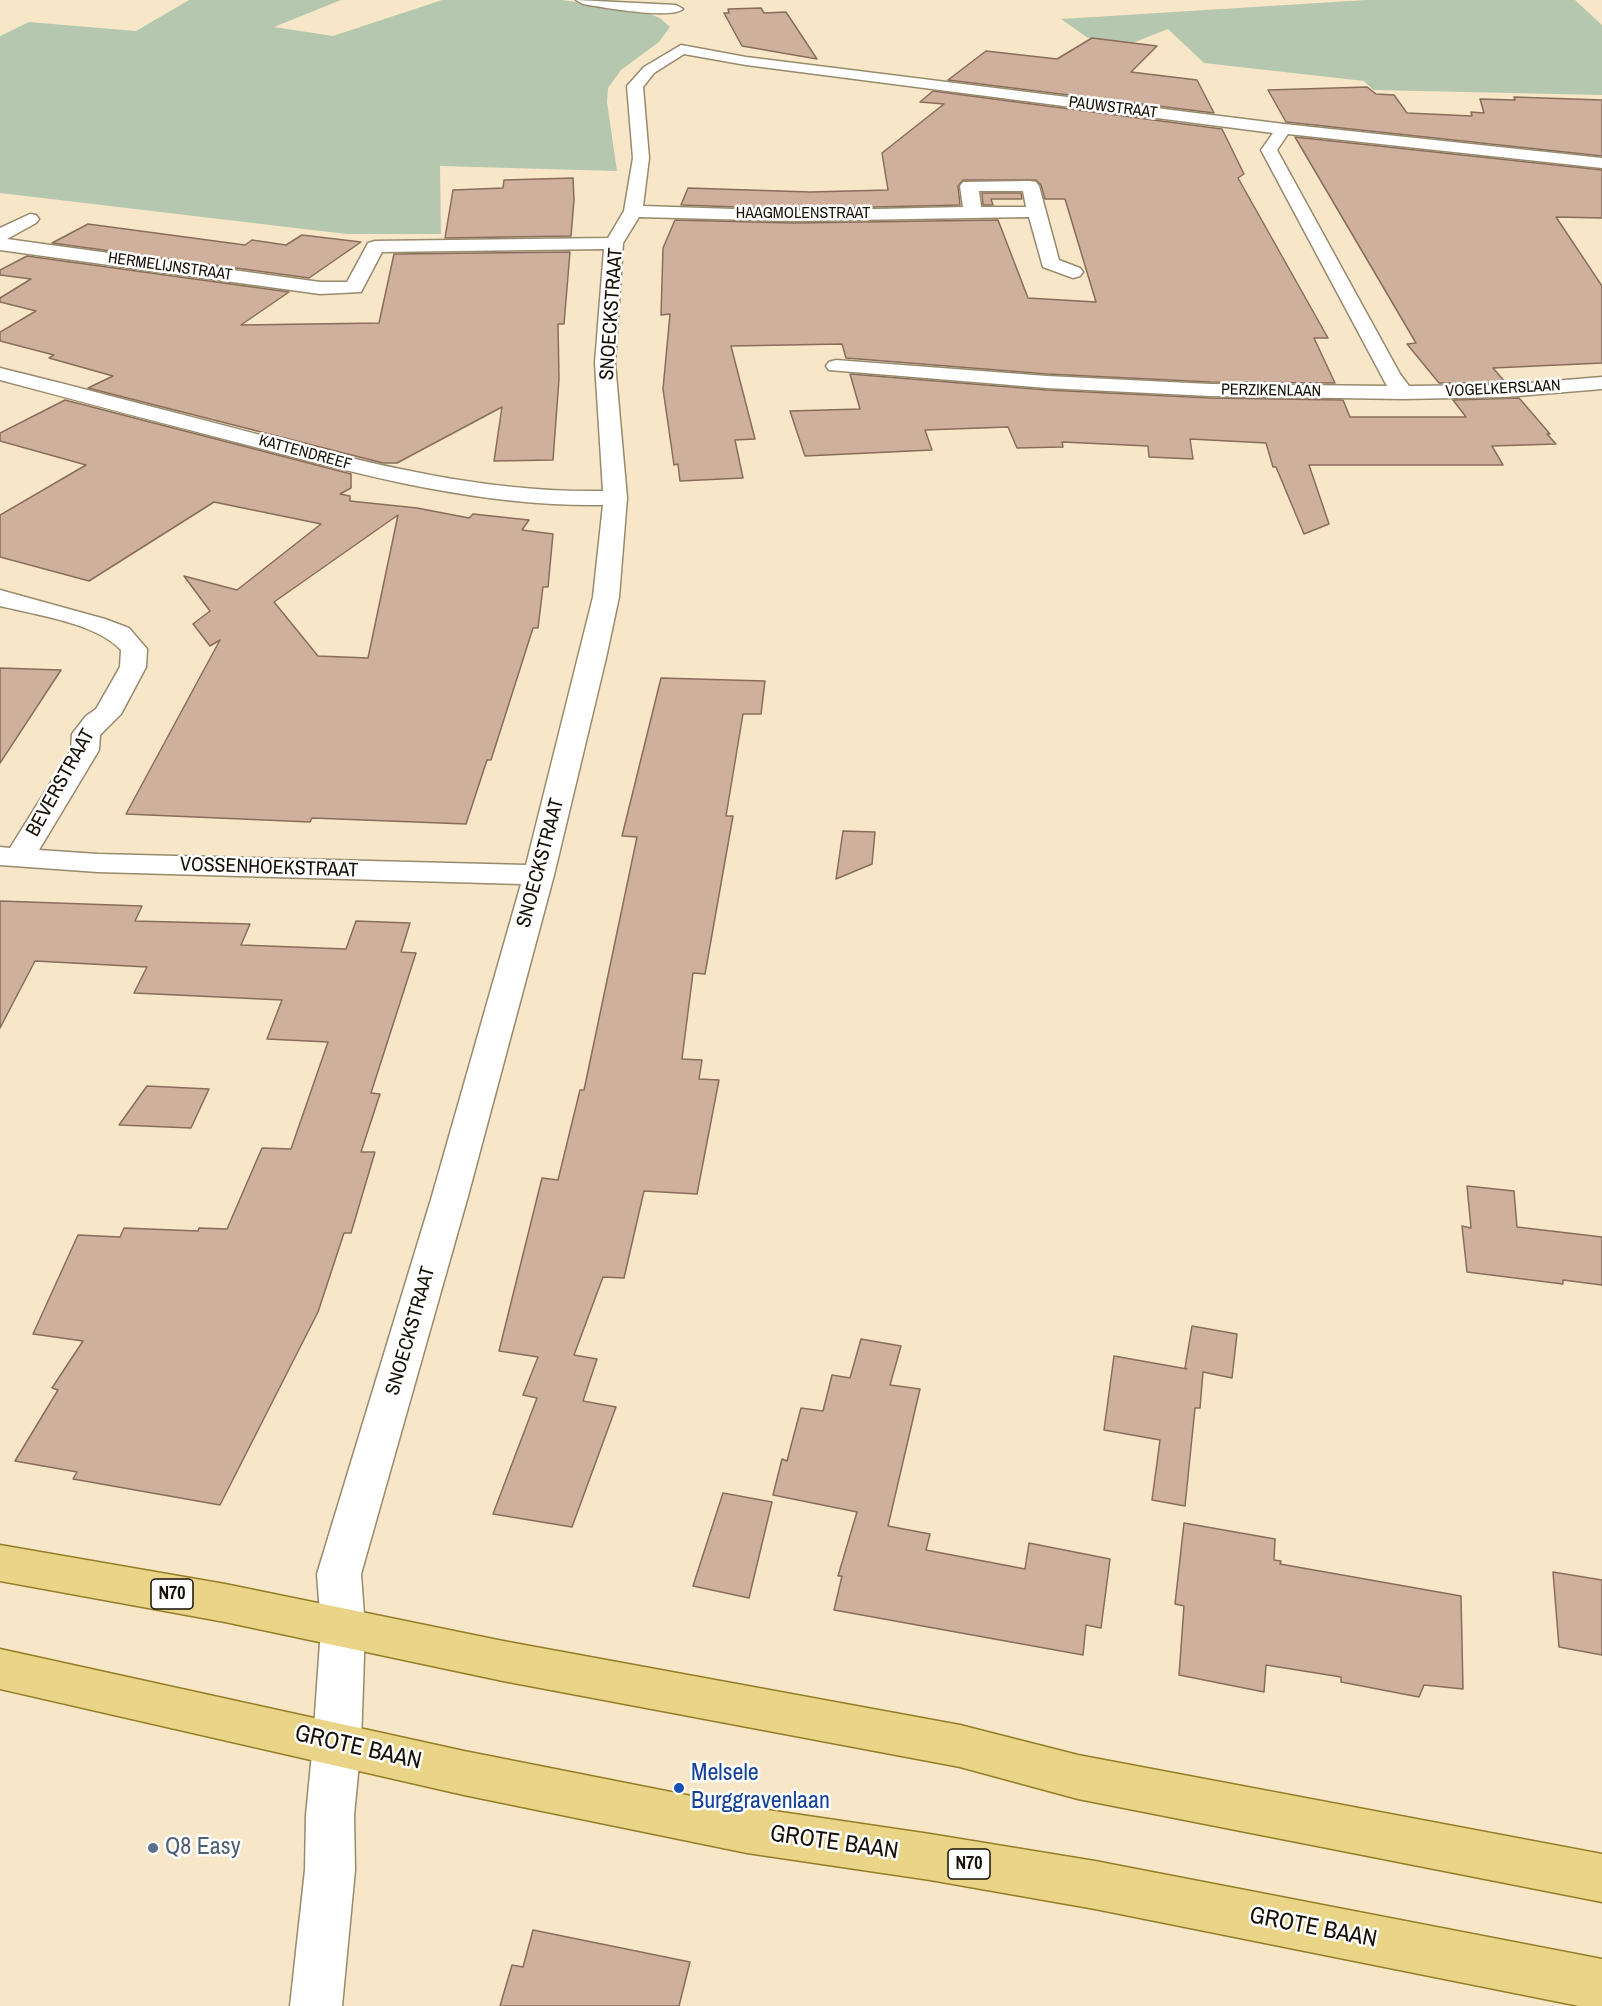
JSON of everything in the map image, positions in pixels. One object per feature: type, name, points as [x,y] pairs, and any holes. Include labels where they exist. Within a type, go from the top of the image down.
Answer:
[{"type":"main road","name":"N70","points":[[0,1563],[225,1603],[503,1661],[960,1746],[1078,1777],[1602,1878]]},
{"type":"main road","name":"GROTE BAAN","points":[[0,1669],[464,1773],[747,1830],[930,1857],[1095,1885],[1602,1985]]},
{"type":"street","points":[[583,0],[635,8],[678,9]]},
{"type":"street","name":"PAUWSTRAAT","points":[[684,41],[829,72],[1284,129],[1602,163]]},
{"type":"street","name":"SNOECKSTRAAT","points":[[316,2006],[330,1870],[330,1815],[337,1743],[338,1686],[343,1628],[339,1574],[450,1196],[539,875],[593,658],[606,597],[615,498],[605,363],[614,243],[633,211],[641,158],[635,86],[649,70],[684,41]]},
{"type":"street","points":[[1284,129],[1269,150],[1390,376],[1403,393]]},
{"type":"street","points":[[973,212],[969,186],[1030,186],[1050,263],[1073,272]]},
{"type":"street","name":"HAAGMOLENSTRAAT","points":[[633,211],[793,216],[1036,212]]},
{"type":"street","points":[[0,236],[30,219]]},
{"type":"street","name":"HERMELIJNSTRAAT","points":[[0,244],[320,288],[338,297],[354,288],[375,247],[614,243]]},
{"type":"street","name":"PERZIKENLAAN","points":[[836,366],[1047,382],[1210,390],[1403,393]]},
{"type":"street","name":"KATTENDREEF","points":[[0,374],[356,467],[430,483],[554,499],[615,498]]},
{"type":"street","name":"VOGELKERSLAAN","points":[[1403,393],[1505,391],[1602,383]]},
{"type":"street","name":"BEVERSTRAAT","points":[[0,598],[96,624],[120,634],[134,649],[133,667],[108,714],[96,722],[86,734],[85,750],[10,857]]},
{"type":"street","name":"VOSSENHOEKSTRAAT","points":[[10,857],[98,863],[539,875]]},
{"type":"green space","points":[[189,0],[341,0],[274,27],[333,36],[442,0],[562,0],[644,12],[660,18],[670,27],[659,42],[621,70],[608,88],[607,102],[617,171],[440,166],[441,234],[346,234],[0,193],[0,36],[29,22],[136,31]]},
{"type":"green space","points":[[1366,0],[1575,0],[1602,25],[1602,95],[1373,90],[1364,81],[1204,63],[1168,29],[1130,44],[1088,38],[1061,19]]},
{"type":"building","points":[[761,8],[764,13],[786,12],[817,59],[742,46],[724,13],[729,13],[728,9]]},
{"type":"building","points":[[1092,38],[1157,46],[1131,72],[1197,80],[1214,113],[948,80],[986,51],[1057,59]]},
{"type":"building","points":[[1367,87],[1376,94],[1394,95],[1407,113],[1472,116],[1471,112],[1484,113],[1480,99],[1515,100],[1514,97],[1602,100],[1602,156],[1286,122],[1268,90]]},
{"type":"building","points":[[933,91],[1222,129],[1244,174],[1238,178],[1328,338],[1314,338],[1335,383],[1210,382],[1047,374],[846,358],[842,344],[731,346],[755,439],[735,440],[743,478],[680,481],[678,464],[674,465],[663,389],[670,314],[661,315],[663,248],[675,220],[793,223],[998,220],[1028,298],[1096,302],[1065,199],[1045,199],[1041,185],[1036,180],[963,180],[958,186],[960,205],[793,209],[681,205],[688,188],[810,192],[888,190],[882,153],[944,104],[920,102]]},
{"type":"building","points":[[1295,137],[1602,170],[1602,218],[1556,217],[1602,286],[1602,363],[1493,368],[1506,383],[1439,383],[1407,344],[1416,343]]},
{"type":"building","points":[[573,178],[571,236],[445,238],[453,190],[503,188],[504,180]]},
{"type":"building","points":[[982,193],[1021,193],[1022,199],[991,199],[993,205],[983,205]]},
{"type":"building","points":[[88,224],[245,245],[252,240],[286,245],[302,235],[361,242],[309,278],[52,243]]},
{"type":"building","points":[[570,252],[564,324],[558,324],[559,379],[553,460],[494,461],[502,407],[397,463],[383,463],[88,388],[113,376],[49,358],[54,355],[0,341],[0,332],[36,311],[0,302],[0,298],[31,279],[0,275],[0,270],[27,256],[289,292],[241,325],[379,323],[394,254]]},
{"type":"building","points":[[850,374],[1047,390],[1210,398],[1343,400],[1350,417],[1466,417],[1453,400],[1519,398],[1556,444],[1492,446],[1503,465],[1309,465],[1329,524],[1304,534],[1276,467],[1273,467],[1266,443],[1190,439],[1193,459],[1149,457],[1148,446],[1062,442],[1063,447],[1017,448],[1008,427],[925,430],[932,450],[805,456],[790,411],[860,409]]},
{"type":"building","points":[[65,400],[351,474],[351,488],[340,494],[350,496],[350,501],[417,508],[469,518],[473,514],[529,520],[522,530],[553,534],[548,587],[543,587],[538,628],[533,628],[491,760],[487,760],[466,824],[312,818],[310,822],[126,814],[220,640],[210,646],[193,624],[210,611],[184,576],[237,590],[321,524],[214,502],[89,581],[0,557],[0,515],[86,465],[0,441],[0,433]],"holes":[[[398,515],[368,658],[318,656],[274,602]]]},
{"type":"building","points":[[0,668],[61,670],[0,763]]},
{"type":"building","points":[[661,678],[765,681],[761,714],[743,714],[726,816],[733,816],[705,974],[693,973],[682,1059],[702,1060],[699,1079],[719,1080],[697,1194],[644,1191],[624,1278],[603,1277],[574,1355],[597,1359],[583,1401],[616,1407],[572,1527],[493,1514],[537,1398],[523,1395],[538,1357],[499,1351],[542,1178],[558,1180],[580,1090],[584,1090],[637,837],[622,836]]},
{"type":"building","points":[[843,831],[875,832],[872,864],[836,879]]},
{"type":"building","points":[[0,901],[142,906],[135,921],[250,924],[241,945],[346,949],[356,921],[410,923],[401,952],[416,953],[371,1093],[380,1094],[361,1152],[375,1152],[351,1233],[344,1233],[318,1312],[220,1505],[73,1479],[77,1472],[15,1461],[58,1390],[52,1388],[83,1341],[33,1334],[78,1235],[120,1237],[124,1228],[198,1231],[199,1228],[227,1229],[262,1148],[291,1149],[328,1042],[267,1039],[282,1000],[134,993],[147,967],[35,961],[0,1028]]},
{"type":"building","points":[[147,1086],[209,1089],[191,1128],[119,1125]]},
{"type":"building","points":[[1467,1186],[1514,1191],[1517,1227],[1602,1237],[1602,1285],[1563,1280],[1563,1284],[1467,1272],[1462,1226],[1471,1228]]},
{"type":"building","points":[[1192,1326],[1237,1334],[1232,1378],[1203,1372],[1200,1408],[1195,1408],[1185,1506],[1152,1500],[1160,1440],[1104,1430],[1114,1356],[1187,1369],[1185,1368]]},
{"type":"building","points":[[861,1339],[901,1346],[890,1385],[920,1389],[888,1526],[930,1534],[926,1550],[1025,1569],[1029,1543],[1110,1559],[1101,1628],[1086,1625],[1083,1655],[834,1610],[842,1576],[838,1576],[857,1512],[773,1495],[782,1459],[787,1461],[801,1408],[823,1411],[832,1375],[850,1378]]},
{"type":"building","points":[[723,1493],[772,1502],[749,1598],[693,1586]]},
{"type":"building","points":[[1184,1523],[1275,1539],[1274,1560],[1281,1561],[1280,1564],[1461,1596],[1463,1689],[1424,1685],[1419,1697],[1341,1682],[1341,1677],[1266,1665],[1264,1692],[1179,1675],[1184,1606],[1175,1604]]},
{"type":"building","points":[[1553,1572],[1602,1580],[1602,1655],[1559,1647]]},
{"type":"building","points":[[533,1930],[690,1962],[679,2006],[500,2006],[512,1965],[523,1967]]},
{"type":"place","name":"Melsele Burggravenlaan","points":[[679,1788]]},
{"type":"place","name":"Q8 Easy","points":[[153,1848]]}]
